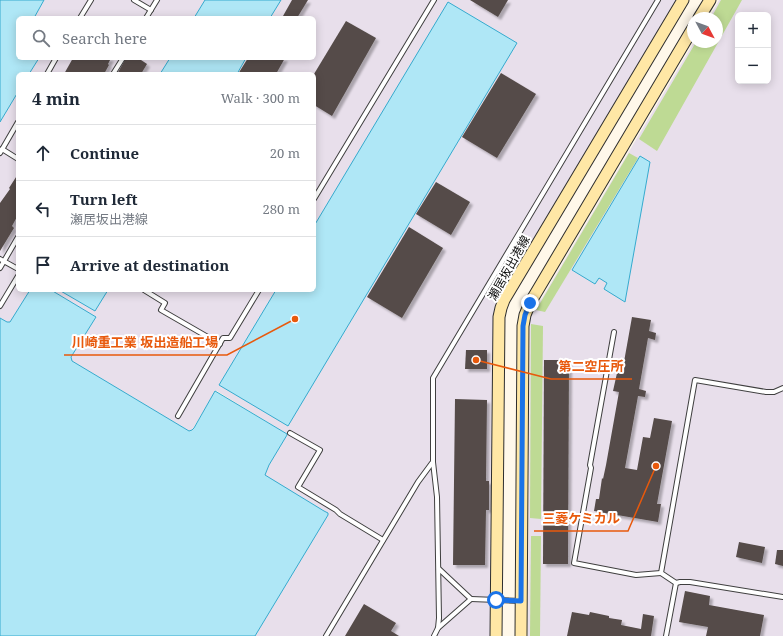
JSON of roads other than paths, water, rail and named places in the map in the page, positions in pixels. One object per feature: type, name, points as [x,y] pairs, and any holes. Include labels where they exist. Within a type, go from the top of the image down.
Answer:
[{"type":"main road","name":"瀬居坂出港線","points":[[496,636],[499,317],[501,308],[504,300],[683,0]]},
{"type":"main road","points":[[703,12],[710,0]]},
{"type":"main road","points":[[521,636],[523,326],[525,315],[530,303],[687,38]]},
{"type":"lane","points":[[81,16],[91,0]]},
{"type":"lane","points":[[134,0],[151,10]]},
{"type":"lane","points":[[147,16],[157,0]]},
{"type":"lane","points":[[316,196],[434,0]]},
{"type":"lane","points":[[434,636],[438,628],[439,618],[439,569],[437,497],[433,462],[433,378],[658,0]]},
{"type":"lane","points":[[48,72],[55,60]]},
{"type":"lane","points":[[114,72],[122,60]]},
{"type":"lane","points":[[16,125],[1,151],[16,157]]},
{"type":"lane","points":[[0,268],[2,260],[16,240]]},
{"type":"lane","points":[[2,260],[16,268]]},
{"type":"lane","points":[[0,306],[16,279]]},
{"type":"lane","points":[[148,292],[166,302],[161,310],[220,344]]},
{"type":"lane","points":[[178,416],[223,338],[230,338],[258,292]]},
{"type":"lane","points":[[614,332],[574,563],[636,575],[661,573],[676,583],[690,582],[783,597]]},
{"type":"lane","points":[[661,573],[695,380],[766,392],[774,392],[783,388]]},
{"type":"lane","points":[[290,433],[320,450],[298,487],[383,540]]},
{"type":"lane","points":[[326,636],[418,482],[433,462]]},
{"type":"lane","points":[[439,569],[471,599],[521,601]]},
{"type":"lane","points":[[666,636],[676,583]]},
{"type":"lane","points":[[438,628],[471,599]]},
{"type":"water","points":[[0,0],[44,0],[35,16],[16,16],[16,60],[38,60],[30,72],[16,72],[16,95],[0,122]]},
{"type":"water","points":[[205,0],[281,0],[271,16],[195,16]]},
{"type":"water","points":[[448,2],[517,43],[288,426],[219,385],[275,292],[316,292],[316,223]]},
{"type":"water","points":[[169,60],[245,60],[238,72],[161,72]]},
{"type":"water","points":[[640,156],[650,162],[625,302],[604,289],[607,283],[599,278],[595,284],[572,270]]},
{"type":"water","points":[[29,292],[54,292],[96,317],[71,357],[72,361],[189,431],[194,428],[215,391],[287,434],[269,465],[265,475],[328,513],[328,515],[255,636],[0,636],[0,318],[10,322]]},
{"type":"water","points":[[62,292],[107,292],[95,311]]},
{"type":"place","name":"川崎重工業 坂出造船工場","points":[[295,319]]},
{"type":"place","name":"第二空圧所","points":[[476,360]]},
{"type":"place","name":"三菱ケミカル","points":[[656,466]]}]
